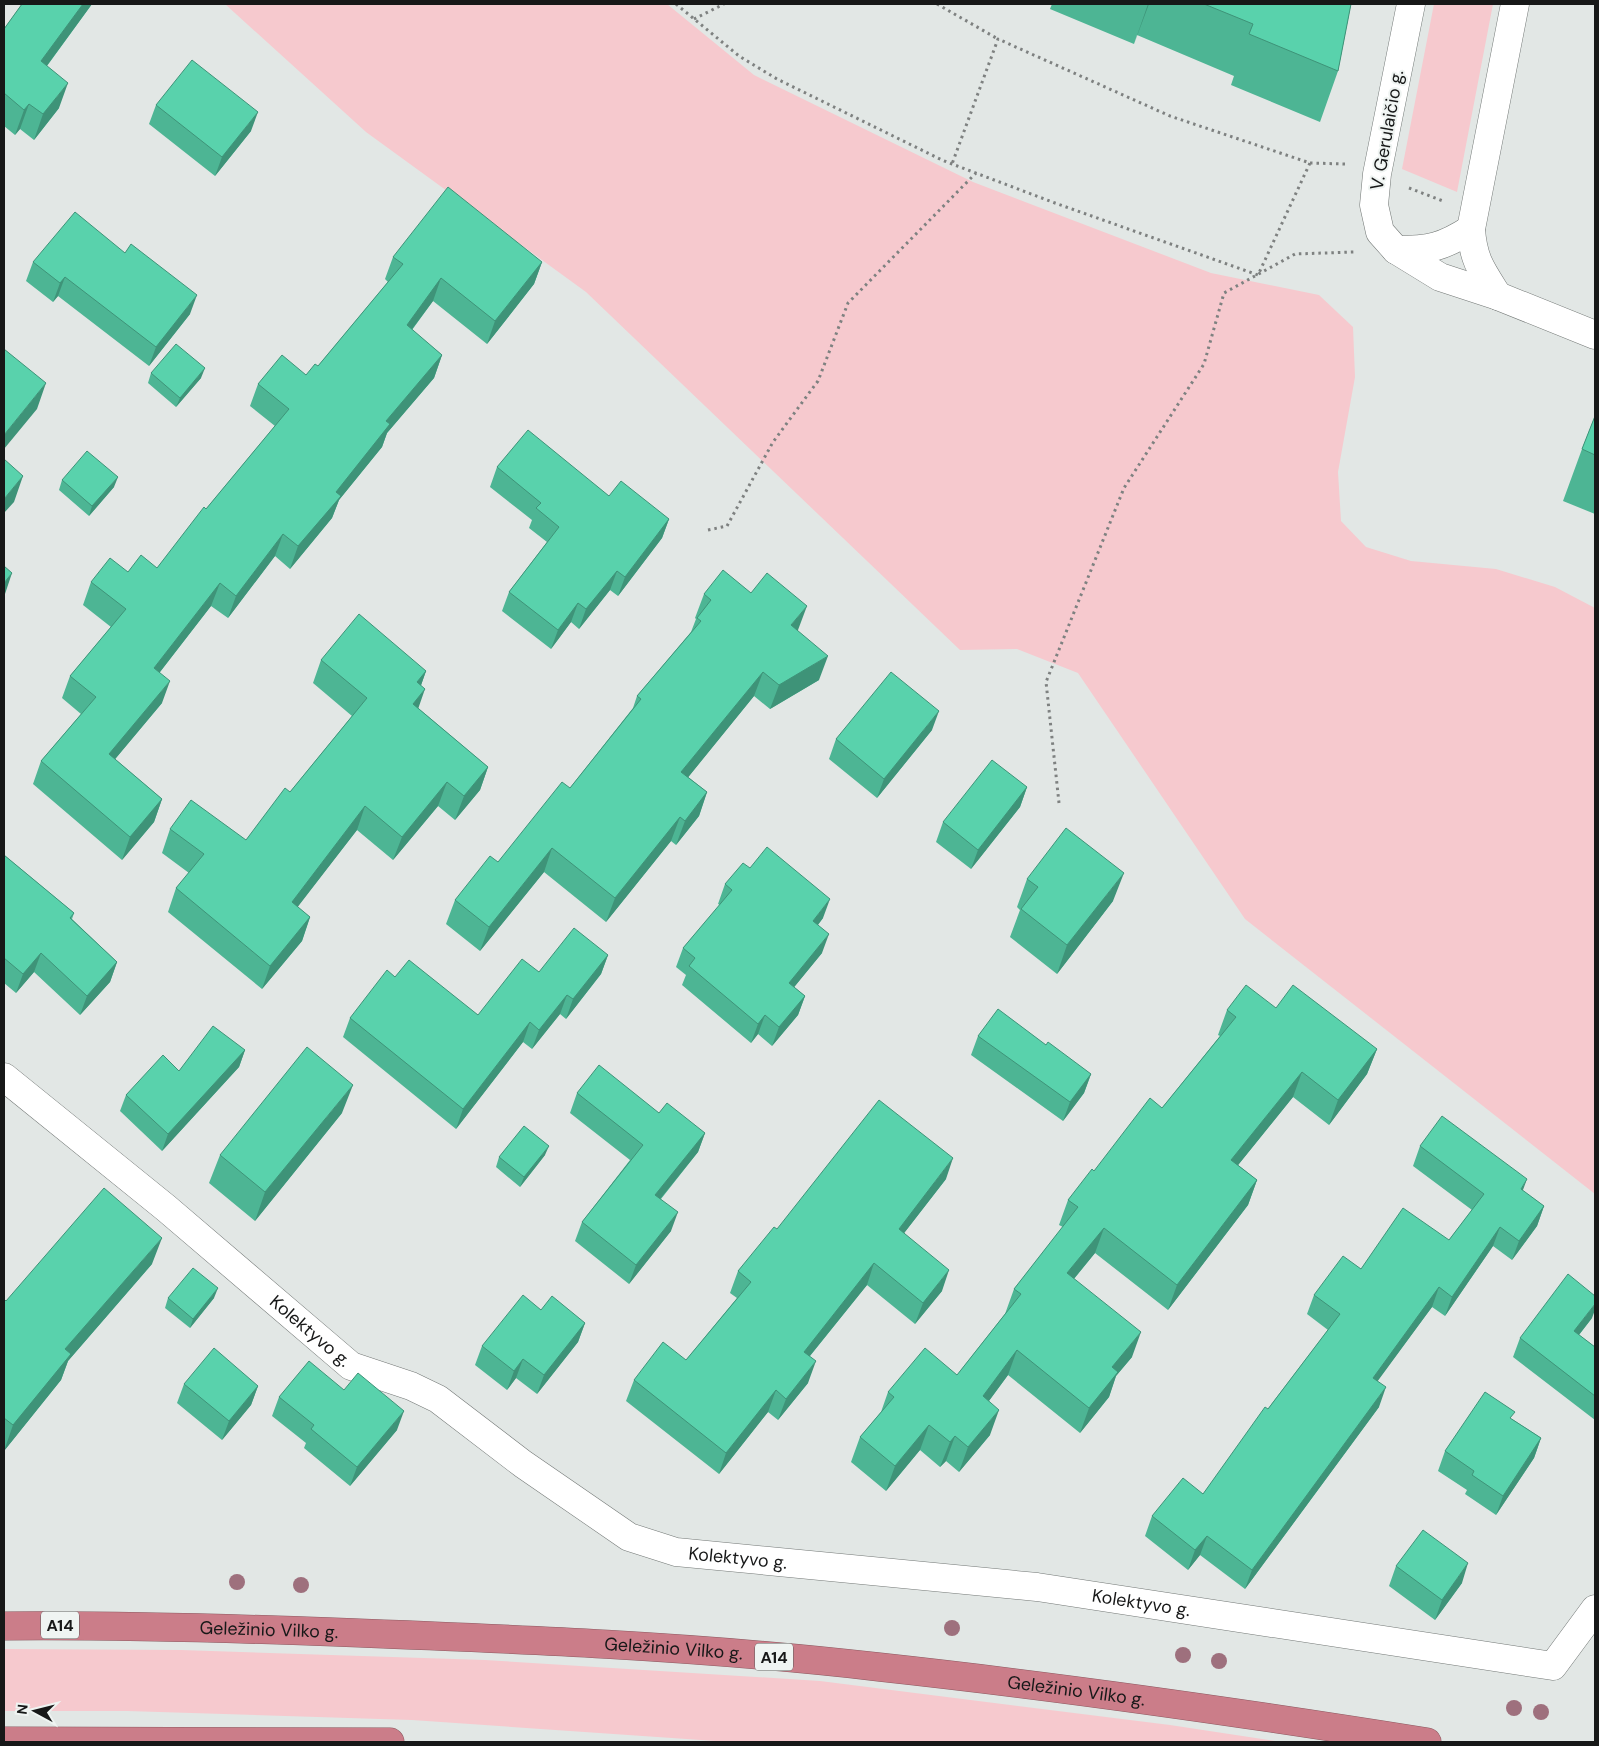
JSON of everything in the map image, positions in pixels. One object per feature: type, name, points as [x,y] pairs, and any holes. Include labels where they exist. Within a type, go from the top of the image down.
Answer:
[{"type":"highway","name":"Geležinio Vilko g.","points":[[4,1626],[116,1624],[418,1636],[685,1650],[877,1666],[1244,1713],[1427,1742]]},
{"type":"highway","points":[[4,1741],[390,1742]]},
{"type":"street","name":"V. Gerulaičio g.","points":[[1411,4],[1377,174],[1374,205],[1380,232],[1396,250],[1440,277],[1498,296],[1595,335]]},
{"type":"street","points":[[1498,296],[1480,268],[1472,250],[1473,222],[1516,4]]},
{"type":"street","points":[[1396,250],[1421,250],[1448,244],[1473,222]]},
{"type":"street","name":"Kolektyvo g.","points":[[4,1077],[166,1208],[351,1366],[411,1386],[438,1399],[522,1464],[629,1537],[652,1546],[676,1552],[1036,1587],[1553,1666],[1595,1609]]},
{"type":"path","points":[[676,4],[739,56],[777,80],[952,164],[1055,204],[1258,275]]},
{"type":"path","points":[[694,19],[724,4]]},
{"type":"path","points":[[937,4],[998,39],[1170,116],[1310,162],[1346,164]]},
{"type":"path","points":[[952,164],[998,39]]},
{"type":"path","points":[[1258,275],[1310,162]]},
{"type":"path","points":[[708,530],[727,526],[773,442],[818,382],[848,303],[976,173]]},
{"type":"path","points":[[1377,174],[1473,222]]},
{"type":"path","points":[[1058,803],[1046,682],[1124,488],[1204,364],[1224,293],[1295,254],[1396,250]]},
{"type":"shaded area","points":[[225,4],[667,4],[754,75],[973,182],[1211,273],[1319,295],[1353,327],[1355,377],[1338,472],[1341,521],[1366,547],[1411,561],[1496,569],[1555,587],[1595,608],[1595,1194],[1245,919],[1078,673],[1017,649],[960,650],[586,292],[366,132]]},
{"type":"shaded area","points":[[1434,4],[1493,4],[1457,192],[1402,169]]},
{"type":"shaded area","points":[[4,1649],[181,1650],[485,1660],[820,1681],[1170,1725],[1282,1742],[730,1742],[412,1720],[127,1711],[4,1711]]},
{"type":"building","points":[[22,4],[83,4],[41,61],[68,83],[43,114],[29,104],[24,110],[4,93],[4,29]]},
{"type":"building","points":[[1204,4],[1351,4],[1338,71],[1249,34],[1253,24]]},
{"type":"building","points":[[192,60],[258,112],[222,157],[156,105]]},
{"type":"building","points":[[448,187],[542,262],[495,321],[441,278],[407,325],[442,355],[386,421],[390,424],[336,492],[341,496],[298,546],[283,534],[236,596],[220,583],[154,668],[170,681],[109,754],[162,799],[130,837],[41,761],[96,697],[70,676],[126,609],[91,582],[110,558],[128,572],[141,555],[157,568],[204,507],[206,509],[289,409],[258,384],[282,355],[306,375],[315,364],[318,366],[403,264],[393,257]]},
{"type":"building","points":[[75,212],[125,253],[131,244],[197,295],[156,347],[65,277],[60,283],[33,262]]},
{"type":"building","points":[[176,344],[205,368],[180,398],[151,373]]},
{"type":"building","points":[[4,349],[46,383],[4,435]]},
{"type":"building","points":[[1595,416],[1595,455],[1582,449]]},
{"type":"building","points":[[528,430],[609,496],[621,481],[669,519],[625,577],[617,571],[586,609],[578,603],[558,630],[509,592],[559,527],[536,508],[541,503],[497,467]]},
{"type":"building","points":[[87,451],[118,477],[92,506],[62,480]]},
{"type":"building","points":[[4,459],[23,476],[4,499]]},
{"type":"building","points":[[4,566],[12,573],[4,583]]},
{"type":"building","points":[[723,570],[751,593],[767,573],[807,606],[791,625],[828,656],[779,685],[763,672],[681,772],[707,792],[685,821],[680,817],[615,898],[552,848],[489,927],[455,900],[490,856],[498,862],[562,782],[570,788],[641,699],[637,696],[701,621],[697,618],[711,600],[704,594]]},
{"type":"building","points":[[359,614],[426,671],[417,682],[425,689],[413,704],[488,767],[464,796],[447,782],[402,837],[365,806],[292,902],[310,917],[270,966],[176,888],[204,854],[170,829],[191,800],[246,840],[285,788],[290,792],[367,698],[321,660]]},
{"type":"building","points":[[891,672],[939,711],[884,779],[836,739]]},
{"type":"building","points":[[992,760],[1027,787],[978,850],[943,822]]},
{"type":"building","points":[[1066,828],[1124,873],[1067,945],[1021,909],[1038,887],[1027,879]]},
{"type":"building","points":[[767,847],[830,899],[813,921],[829,934],[789,983],[805,996],[779,1027],[765,1015],[758,1024],[689,966],[695,958],[683,948],[732,890],[725,884],[743,863],[750,868]]},
{"type":"building","points":[[4,855],[74,913],[70,918],[117,962],[87,996],[41,953],[23,974],[4,958]]},
{"type":"building","points":[[574,928],[608,955],[573,999],[567,995],[539,1030],[530,1022],[463,1109],[350,1018],[387,970],[395,977],[409,960],[478,1015],[522,959],[539,972]]},
{"type":"building","points":[[1246,985],[1276,1008],[1293,985],[1377,1049],[1338,1100],[1302,1072],[1231,1160],[1257,1180],[1177,1285],[1104,1228],[1067,1273],[1141,1332],[1112,1367],[1118,1372],[1089,1408],[1017,1350],[983,1396],[999,1410],[968,1447],[955,1436],[950,1442],[929,1425],[895,1466],[860,1437],[894,1397],[888,1392],[925,1348],[957,1375],[1021,1294],[1014,1289],[1078,1207],[1068,1200],[1092,1169],[1094,1171],[1150,1098],[1162,1108],[1236,1017],[1227,1010]]},
{"type":"building","points":[[998,1009],[1046,1045],[1048,1042],[1091,1074],[1070,1102],[978,1036]]},
{"type":"building","points":[[213,1026],[245,1050],[168,1134],[126,1095],[163,1055],[179,1071]]},
{"type":"building","points":[[307,1047],[353,1085],[265,1192],[220,1155]]},
{"type":"building","points":[[599,1065],[659,1113],[667,1103],[705,1133],[655,1195],[678,1212],[636,1265],[582,1222],[643,1145],[577,1093]]},
{"type":"building","points":[[879,1100],[953,1158],[899,1229],[949,1270],[923,1303],[874,1263],[804,1352],[816,1361],[786,1399],[776,1390],[726,1453],[634,1380],[663,1342],[686,1360],[751,1282],[738,1271],[774,1227],[777,1229]]},
{"type":"building","points":[[1442,1116],[1527,1179],[1521,1189],[1544,1206],[1519,1241],[1500,1227],[1452,1297],[1439,1287],[1373,1378],[1386,1387],[1252,1570],[1207,1536],[1195,1550],[1152,1516],[1183,1478],[1203,1494],[1265,1407],[1268,1409],[1340,1314],[1314,1295],[1343,1256],[1361,1269],[1403,1208],[1449,1240],[1484,1194],[1420,1146]]},
{"type":"building","points":[[524,1126],[549,1146],[524,1177],[499,1157]]},
{"type":"building","points":[[104,1188],[162,1238],[65,1349],[71,1354],[13,1425],[4,1418],[4,1299],[6,1301]]},
{"type":"building","points":[[193,1268],[218,1288],[193,1319],[168,1298]]},
{"type":"building","points":[[1568,1274],[1595,1296],[1595,1304],[1574,1331],[1595,1347],[1595,1396],[1520,1338]]},
{"type":"building","points":[[523,1295],[541,1310],[552,1296],[585,1323],[544,1375],[523,1359],[514,1371],[482,1346]]},
{"type":"building","points":[[214,1348],[258,1386],[229,1421],[184,1384]]},
{"type":"building","points":[[309,1361],[344,1390],[358,1373],[404,1411],[357,1467],[311,1429],[314,1425],[279,1397]]},
{"type":"building","points":[[1485,1392],[1515,1412],[1510,1418],[1541,1438],[1503,1496],[1472,1475],[1474,1471],[1445,1451]]},
{"type":"building","points":[[1423,1530],[1468,1563],[1442,1600],[1396,1566]]}]
